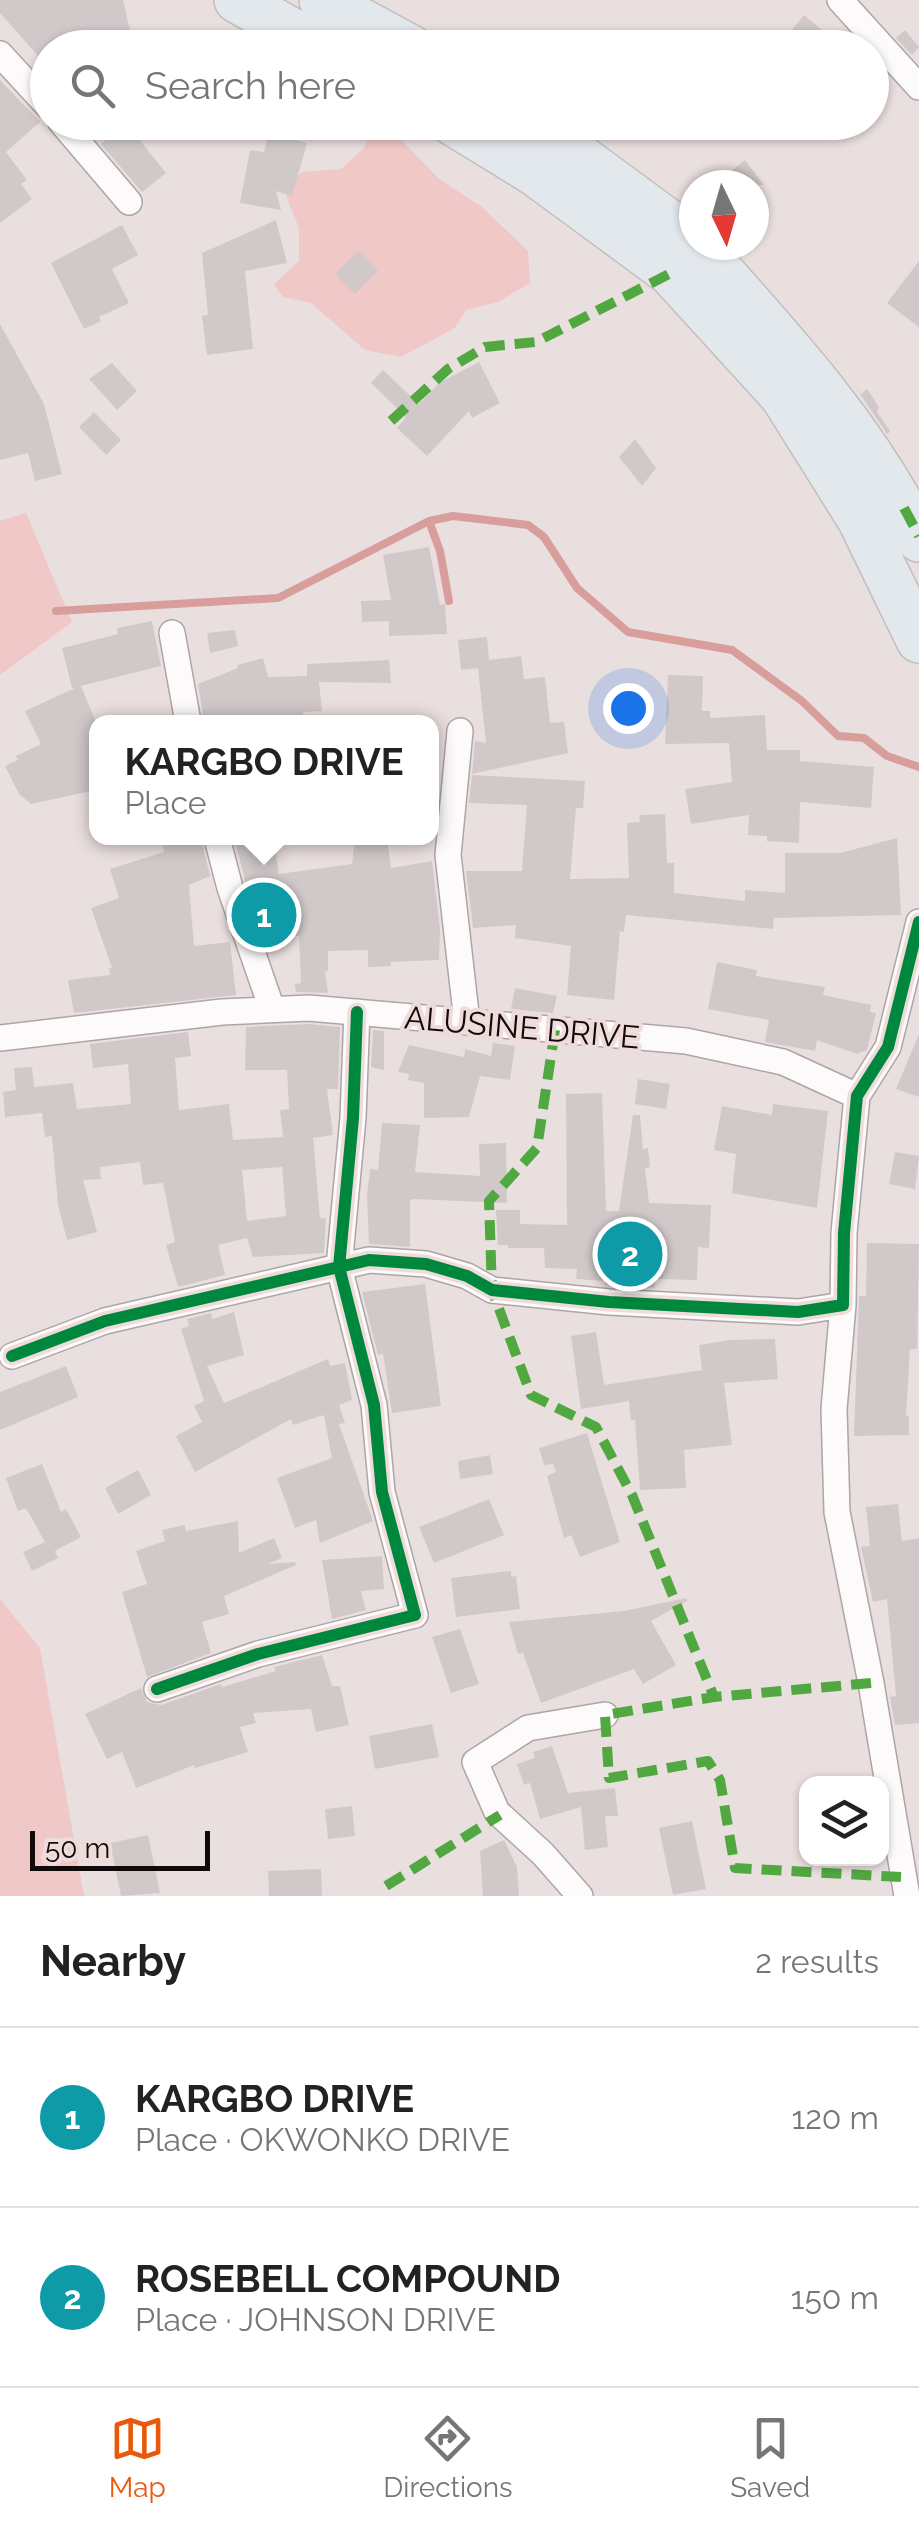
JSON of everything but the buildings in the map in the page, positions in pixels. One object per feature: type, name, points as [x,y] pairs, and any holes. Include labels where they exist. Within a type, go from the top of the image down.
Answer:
[{"type":"highway","points":[[236,0],[290,30]]},
{"type":"highway","points":[[322,0],[377,30]]},
{"type":"highway","points":[[481,140],[535,173],[671,273],[782,396],[860,519],[919,640]]},
{"type":"highway","points":[[556,140],[679,230]]},
{"type":"highway","points":[[711,260],[811,373],[904,508],[919,538]]},
{"type":"street","points":[[840,0],[867,30]]},
{"type":"street","points":[[0,54],[30,86]]},
{"type":"street","points":[[889,54],[919,87]]},
{"type":"street","points":[[77,140],[129,202]]},
{"type":"street","points":[[172,634],[187,715]]},
{"type":"street","points":[[460,731],[448,855],[466,1022]]},
{"type":"street","points":[[219,845],[272,1009]]},
{"type":"street","points":[[907,1896],[837,1512],[834,1410],[857,1096],[888,1047],[919,922]]},
{"type":"street","name":"ALUSINE DRIVE","points":[[0,1038],[222,1012],[309,1008],[686,1042],[783,1062],[857,1096]]},
{"type":"street","points":[[156,1688],[258,1654],[414,1615],[382,1492],[374,1405],[339,1268],[353,1118],[356,1012]]},
{"type":"street","points":[[12,1356],[105,1321],[369,1260],[426,1264],[468,1276],[492,1290],[609,1302],[798,1312],[843,1306]]},
{"type":"street","points":[[580,1896],[497,1812],[475,1762],[528,1728],[605,1715]]},
{"type":"shaded area","points":[[367,140],[402,140],[438,178],[482,207],[528,251],[530,283],[498,302],[466,310],[455,328],[401,357],[365,350],[311,303],[283,297],[274,284],[299,261],[299,228],[283,188],[302,172],[341,169],[364,148]]},
{"type":"shaded area","points":[[26,513],[72,622],[0,675],[0,521]]},
{"type":"shaded area","points":[[0,1599],[40,1648],[84,1896],[0,1896]]},
{"type":"waterway","points":[[56,611],[278,598],[429,521],[453,516],[528,525],[544,537],[577,588],[628,632],[732,650],[802,701],[838,736],[864,738],[887,756],[919,767]]},
{"type":"waterway","points":[[429,521],[440,551],[449,601]]},
{"type":"marked path","points":[[391,421],[448,369],[485,347],[536,342],[671,273]]},
{"type":"marked path","points":[[904,508],[919,536]]},
{"type":"marked path","points":[[555,1030],[537,1148],[489,1201],[492,1290],[531,1395],[596,1427],[632,1495],[714,1697]]},
{"type":"marked path","points":[[871,1683],[714,1697],[605,1715],[609,1778],[708,1761],[720,1780],[735,1868],[901,1877]]},
{"type":"marked path","points":[[386,1886],[500,1815]]},
{"type":"cycle path","points":[[357,1012],[353,1118],[339,1267],[369,1260],[426,1264],[467,1276],[492,1290],[609,1302],[798,1312],[843,1305],[844,1233],[857,1096],[888,1047],[919,922]]},
{"type":"cycle path","points":[[12,1356],[105,1321],[339,1267],[374,1405],[382,1492],[415,1615],[258,1654],[157,1689]]},
{"type":"place","name":"KARGBO DRIVE","points":[[264,915]]},
{"type":"place","name":"ROSEBELL COMPOUND","points":[[630,1254]]}]
